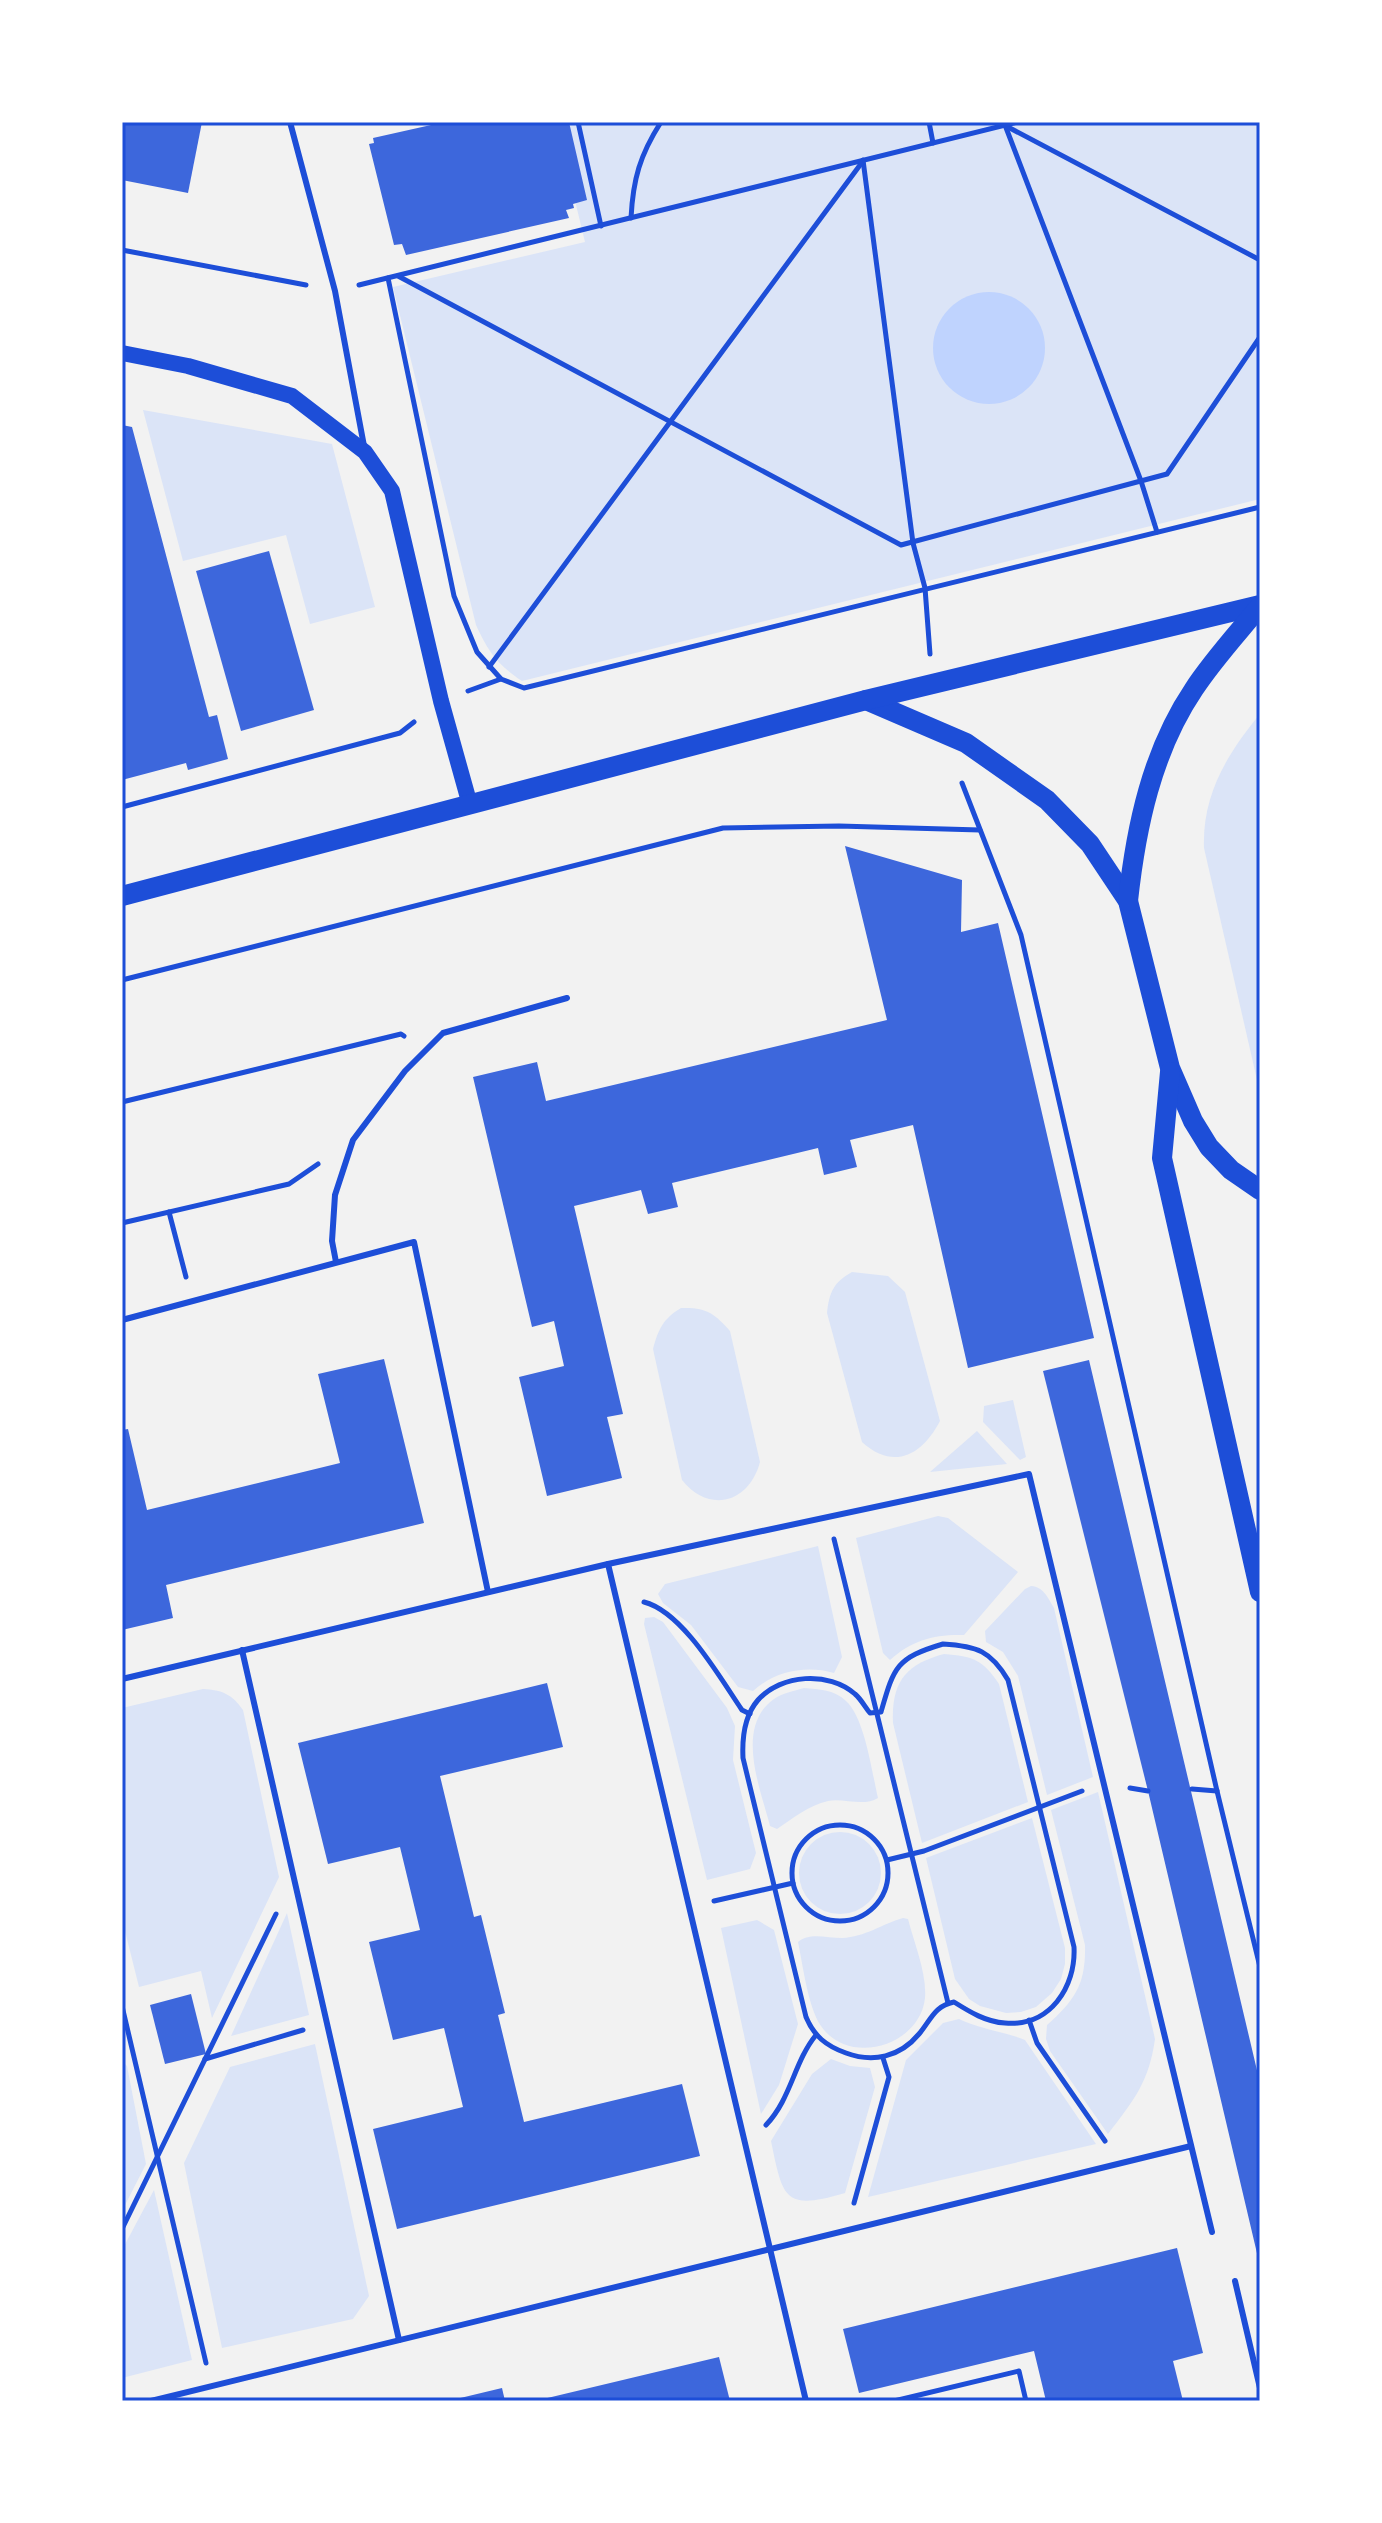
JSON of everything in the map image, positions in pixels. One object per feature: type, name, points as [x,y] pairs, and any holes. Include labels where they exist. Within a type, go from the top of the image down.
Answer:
[{"type":"main road","points":[[122,353],[188,366],[292,396],[365,452],[392,491],[441,701],[470,805]]},
{"type":"main road","points":[[122,896],[866,700],[1260,606]]},
{"type":"main road","points":[[1128,901],[1132,864],[1147,792],[1166,740],[1193,689],[1260,606]]},
{"type":"main road","points":[[866,700],[966,743],[1047,800],[1090,844],[1128,901],[1170,1068],[1193,1121],[1209,1147],[1231,1170],[1260,1190]]},
{"type":"main road","points":[[1170,1068],[1162,1158],[1260,1592]]},
{"type":"lane","points":[[290,122],[335,291],[365,452]]},
{"type":"lane","points":[[336,1262],[332,1241],[335,1195],[353,1140],[405,1071],[443,1033],[567,998]]},
{"type":"lane","points":[[122,1320],[414,1242],[488,1592]]},
{"type":"lane","points":[[122,1679],[608,1564],[1029,1474],[1212,2232]]},
{"type":"lane","points":[[608,1564],[806,2401]]},
{"type":"lane","points":[[242,1650],[399,2340]]},
{"type":"lane","points":[[151,2401],[1191,2146]]},
{"type":"lane","points":[[1235,2281],[1260,2388]]},
{"type":"path","points":[[578,122],[601,226]]},
{"type":"path","points":[[631,219],[632,187],[636,174],[644,149],[661,122]]},
{"type":"path","points":[[929,122],[933,143]]},
{"type":"path","points":[[122,250],[335,291],[1018,122]]},
{"type":"path","points":[[1005,125],[1260,260]]},
{"type":"path","points":[[1005,125],[1141,481],[1157,532]]},
{"type":"path","points":[[489,667],[863,160]]},
{"type":"path","points":[[863,160],[913,543],[925,588],[933,684]]},
{"type":"path","points":[[398,276],[901,545],[1167,474],[1260,337]]},
{"type":"path","points":[[388,278],[454,596],[477,652],[501,679],[524,688],[1260,507]]},
{"type":"path","points":[[122,807],[400,733],[441,701],[501,679]]},
{"type":"path","points":[[943,734],[1021,935],[1260,1967]]},
{"type":"path","points":[[122,980],[723,828],[839,826],[980,830]]},
{"type":"path","points":[[122,1102],[401,1034],[426,1049]]},
{"type":"path","points":[[122,1223],[289,1184],[353,1140]]},
{"type":"path","points":[[169,1212],[192,1301]]},
{"type":"path","points":[[828,1515],[948,2003]]},
{"type":"path","points":[[616,1595],[656,1606],[689,1636],[742,1710],[750,1714]]},
{"type":"path","points":[[943,1644],[979,1649],[996,1659],[1008,1680],[1074,1947],[1075,1965],[1070,1982],[1059,2000],[1041,2016],[1006,2024],[975,2015],[954,2002],[948,2003],[941,2005],[919,2034],[901,2051],[883,2058],[853,2056],[829,2046],[816,2035],[806,2017],[743,1758],[742,1743],[757,1701],[769,1691],[803,1678],[838,1684],[855,1694],[870,1713],[876,1714],[882,1709],[890,1679],[909,1656],[943,1644]]},
{"type":"path","points":[[887,1860],[911,1854],[1103,1783],[1148,1791]]},
{"type":"path","points":[[1192,1789],[1217,1791]]},
{"type":"path","points":[[834,1825],[861,1829],[881,1847],[887,1860],[889,1874],[881,1899],[871,1910],[846,1921],[833,1921],[808,1909],[799,1899],[793,1883],[791,1872],[799,1847],[808,1836],[834,1825]]},
{"type":"path","points":[[122,2229],[294,1877]]},
{"type":"path","points":[[690,1907],[793,1883]]},
{"type":"path","points":[[122,2006],[126,2038],[211,2386]]},
{"type":"path","points":[[1029,2020],[1037,2043],[1110,2147],[1113,2164]]},
{"type":"path","points":[[204,2059],[327,2022]]},
{"type":"path","points":[[743,2134],[765,2127],[773,2118],[790,2086],[803,2051],[816,2035]]},
{"type":"path","points":[[858,2227],[854,2203],[889,2077],[883,2058]]},
{"type":"path","points":[[894,2401],[1019,2371],[1026,2401]]},
{"type":"shaded area","points":[[556,122],[1260,122],[1260,499],[522,681],[494,657],[476,625],[393,287],[585,242]]},
{"type":"shaded area","points":[[143,410],[332,444],[375,607],[310,624],[286,535],[183,561]]},
{"type":"shaded area","points":[[1260,714],[1260,1093],[1204,848],[1204,829],[1219,776],[1237,744]]},
{"type":"shaded area","points":[[852,1272],[888,1276],[905,1292],[940,1421],[925,1443],[906,1455],[885,1456],[862,1442],[827,1313],[834,1288]]},
{"type":"shaded area","points":[[681,1308],[709,1312],[730,1331],[760,1462],[747,1487],[727,1499],[704,1497],[682,1480],[653,1349],[662,1325]]},
{"type":"shaded area","points":[[1013,1400],[1026,1457],[1020,1460],[983,1422],[984,1406]]},
{"type":"shaded area","points":[[977,1431],[1007,1464],[930,1472]]},
{"type":"shaded area","points":[[938,1516],[948,1518],[1018,1572],[964,1635],[924,1640],[890,1660],[883,1653],[856,1538]]},
{"type":"shaded area","points":[[818,1546],[842,1657],[834,1673],[802,1670],[781,1674],[753,1691],[738,1687],[691,1625],[663,1603],[658,1594],[665,1584]]},
{"type":"shaded area","points":[[1031,1586],[1042,1591],[1054,1608],[1093,1777],[1047,1795],[1018,1676],[1003,1652],[986,1642],[985,1631]]},
{"type":"shaded area","points":[[654,1617],[663,1622],[727,1708],[735,1726],[733,1760],[756,1853],[750,1869],[707,1880],[644,1624],[645,1618]]},
{"type":"shaded area","points":[[944,1654],[976,1661],[988,1669],[999,1684],[1028,1802],[922,1843],[893,1723],[893,1709],[898,1686],[911,1669]]},
{"type":"shaded area","points":[[804,1688],[837,1694],[853,1709],[867,1746],[878,1798],[867,1802],[834,1800],[821,1803],[777,1829],[770,1826],[757,1777],[753,1742],[755,1726],[762,1711],[774,1699]]},
{"type":"shaded area","points":[[203,1689],[226,1694],[243,1710],[279,1877],[212,2018],[201,1971],[139,1987],[122,1919],[122,1708]]},
{"type":"shaded area","points":[[1098,1792],[1155,2039],[1149,2067],[1139,2090],[1108,2134],[1050,2051],[1046,2039],[1047,2025],[1077,1990],[1085,1959],[1085,1945],[1051,1810]]},
{"type":"shaded area","points":[[1032,1818],[1065,1948],[1065,1964],[1061,1979],[1052,1993],[1036,2007],[1006,2013],[980,2006],[969,1999],[955,1979],[926,1858]]},
{"type":"shaded area","points":[[832,1832],[848,1832],[863,1839],[874,1850],[881,1873],[878,1889],[869,1902],[848,1914],[832,1914],[817,1907],[806,1896],[799,1881],[799,1865],[806,1850],[817,1839]]},
{"type":"shaded area","points":[[287,1913],[309,2015],[231,2036]]},
{"type":"shaded area","points":[[903,1918],[908,1919],[924,1978],[925,1998],[920,2015],[911,2028],[897,2039],[882,2045],[865,2048],[848,2046],[833,2039],[816,2018],[798,1942],[813,1936],[842,1938],[858,1935]]},
{"type":"shaded area","points":[[757,1920],[774,1930],[798,2024],[779,2085],[761,2114],[721,1928]]},
{"type":"shaded area","points":[[959,2019],[1025,2040],[1096,2144],[868,2197],[906,2060],[943,2023]]},
{"type":"shaded area","points":[[315,2044],[369,2296],[353,2319],[222,2348],[184,2163],[230,2067]]},
{"type":"shaded area","points":[[831,2059],[850,2066],[870,2068],[875,2087],[845,2193],[809,2201],[798,2200],[784,2188],[771,2141],[812,2074]]},
{"type":"shaded area","points":[[122,2061],[127,2066],[146,2164],[122,2211]]},
{"type":"shaded area","points":[[154,2190],[192,2360],[122,2378],[122,2250]]},
{"type":"water","points":[[989,292],[1010,296],[1029,308],[1041,327],[1045,348],[1041,369],[1029,388],[1010,400],[989,404],[968,400],[949,388],[937,369],[933,348],[937,327],[949,308],[968,296]]},
{"type":"building","points":[[122,122],[202,122],[188,193],[122,180]]},
{"type":"building","points":[[431,122],[569,122],[587,200],[573,204],[574,208],[566,210],[569,218],[406,255],[402,244],[394,245],[369,144],[374,143],[373,138],[431,125]]},
{"type":"building","points":[[122,425],[132,427],[209,717],[217,715],[228,759],[188,770],[186,763],[122,780]]},
{"type":"building","points":[[269,551],[314,710],[241,731],[196,571]]},
{"type":"building","points":[[845,846],[962,880],[961,932],[998,923],[1094,1338],[968,1368],[913,1125],[850,1140],[857,1167],[824,1175],[818,1148],[672,1183],[678,1207],[648,1214],[641,1190],[574,1206],[623,1414],[607,1417],[622,1478],[547,1496],[519,1377],[564,1366],[554,1321],[532,1327],[473,1077],[537,1062],[546,1101],[887,1020]]},
{"type":"building","points":[[384,1359],[424,1523],[166,1585],[173,1618],[122,1630],[122,1430],[128,1429],[147,1510],[340,1463],[318,1374]]},
{"type":"building","points":[[1089,1360],[1260,2083],[1260,2266],[1148,1791],[1043,1371]]},
{"type":"building","points":[[547,1683],[563,1747],[440,1776],[474,1917],[481,1915],[505,2013],[498,2015],[524,2122],[682,2084],[700,2156],[397,2229],[373,2129],[463,2107],[444,2028],[393,2040],[369,1942],[420,1930],[400,1847],[328,1864],[298,1743]]},
{"type":"building","points":[[191,1994],[206,2054],[165,2064],[150,2005]]},
{"type":"building","points":[[1177,2248],[1203,2353],[1173,2361],[1183,2401],[1046,2401],[1034,2351],[859,2393],[843,2329]]},
{"type":"building","points":[[719,2357],[730,2401],[539,2401],[539,2400]]},
{"type":"building","points":[[502,2388],[505,2401],[452,2400]]}]
